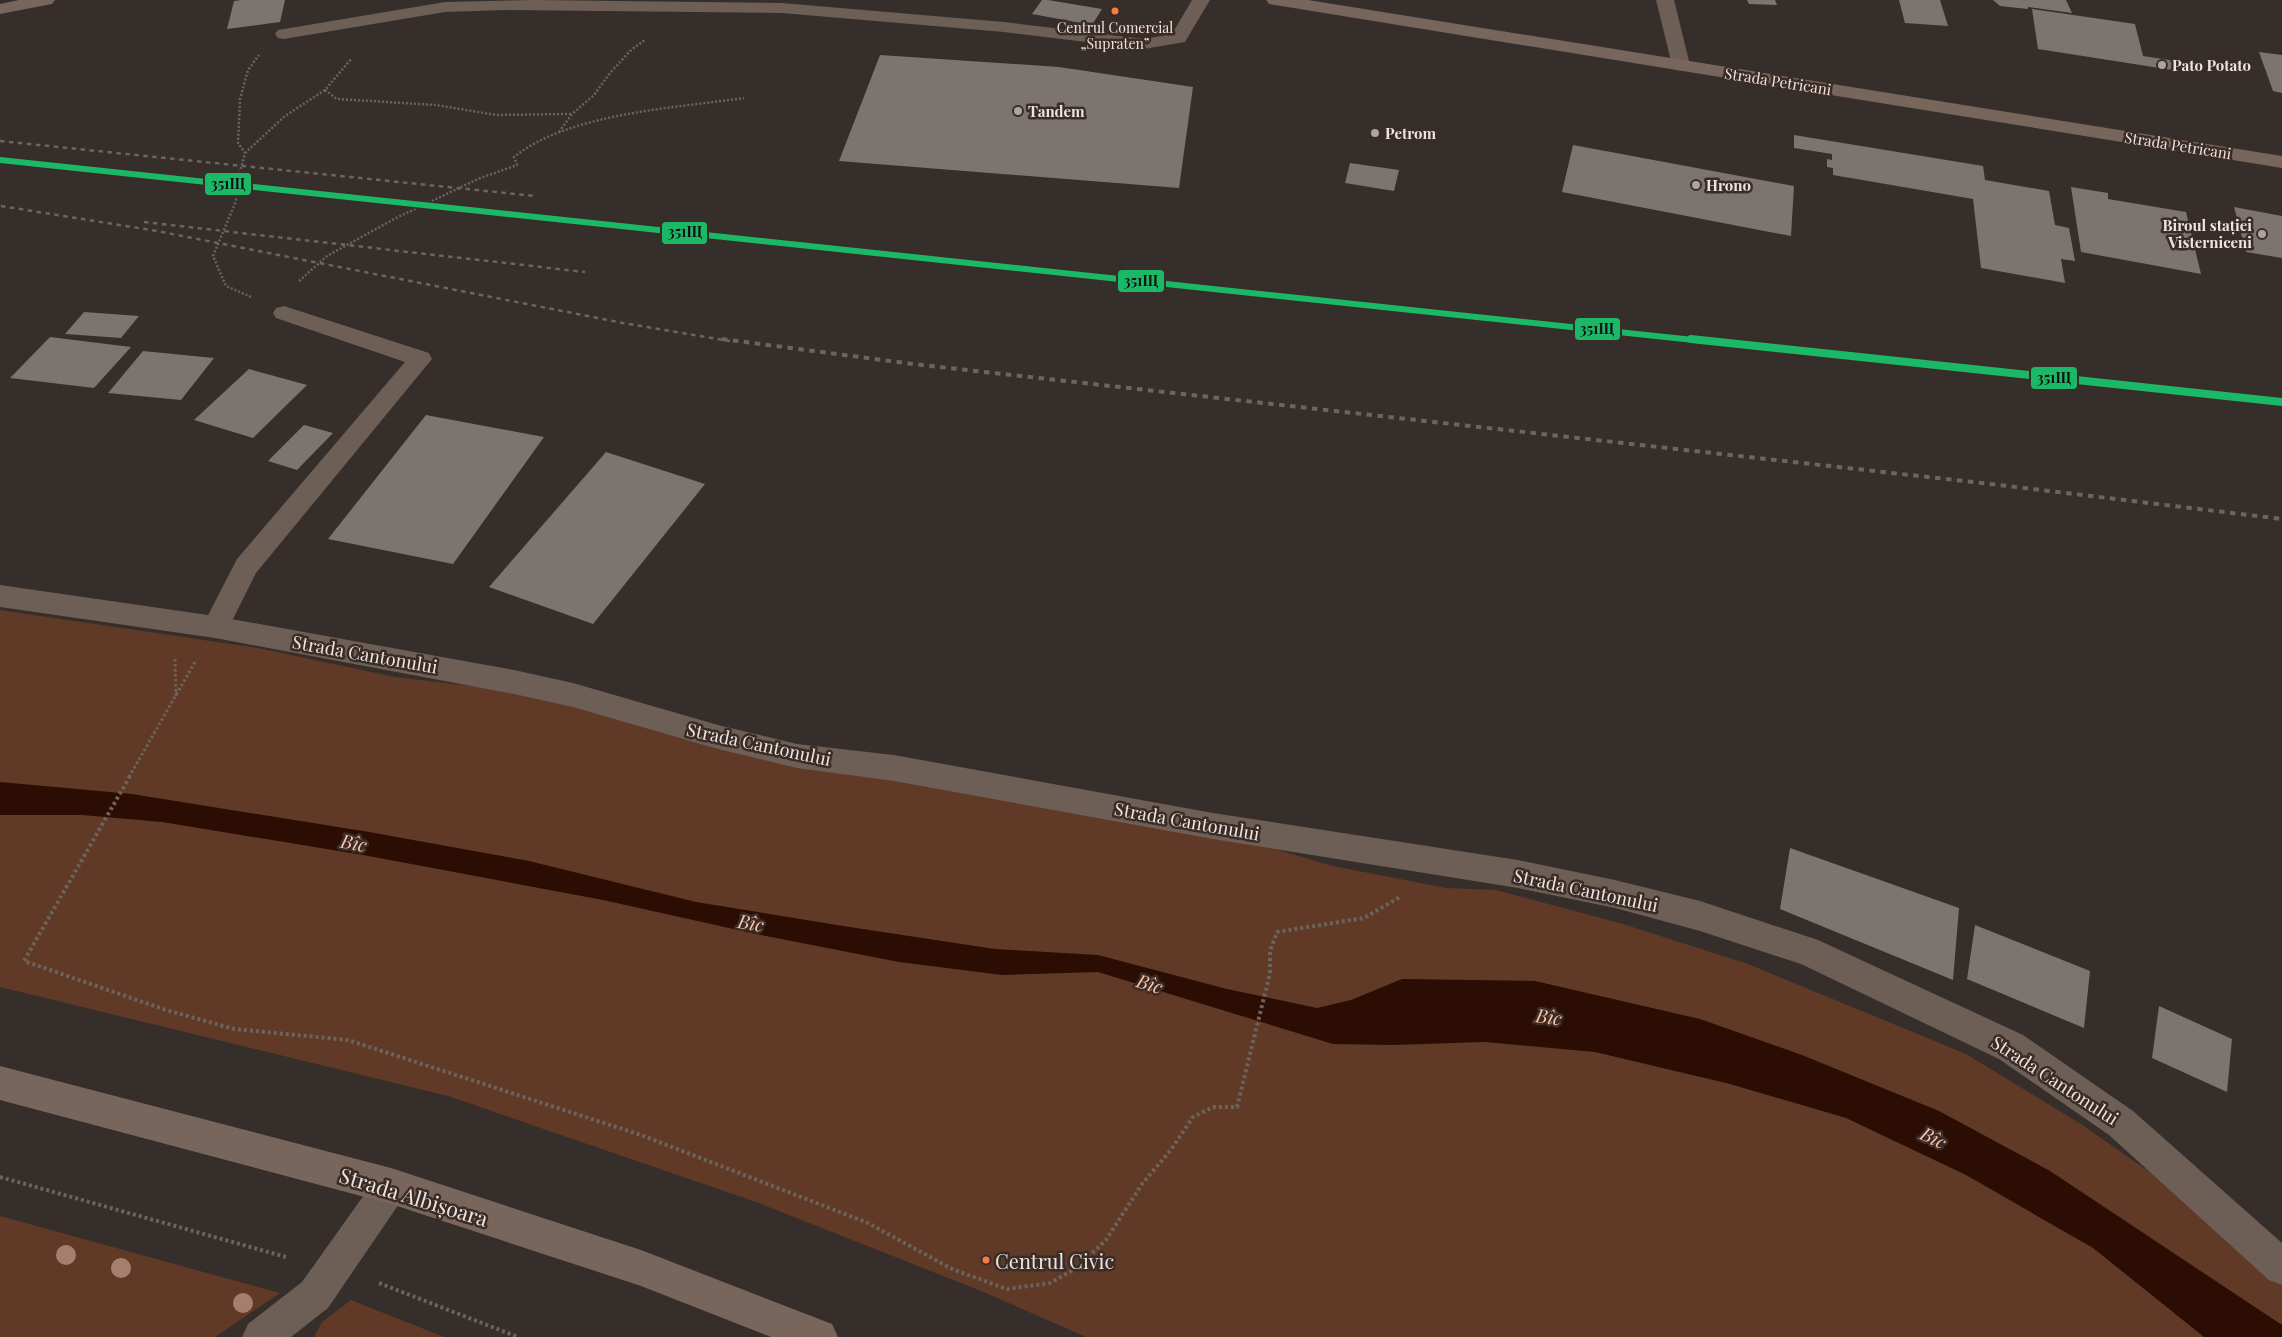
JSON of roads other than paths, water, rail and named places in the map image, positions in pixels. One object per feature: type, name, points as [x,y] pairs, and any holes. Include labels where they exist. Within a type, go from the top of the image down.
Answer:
[{"type":"main road","points":[[0,9],[46,0]]},
{"type":"main road","name":"Strada Petricani","points":[[1275,0],[2282,162]]},
{"type":"main road","name":"Strada Albișoara","points":[[0,1082],[391,1186],[640,1268],[819,1337]]},
{"type":"street","points":[[284,34],[445,7],[506,5],[782,8],[1004,27],[1144,44],[1179,38],[1201,0]]},
{"type":"street","points":[[1665,0],[1680,65]]},
{"type":"street","points":[[215,627],[246,566],[421,359],[278,310]]},
{"type":"street","name":"Strada Cantonului","points":[[0,596],[215,627],[514,682],[573,695],[718,737],[797,756],[894,768],[1214,826],[1518,874],[1615,894],[1700,916],[1807,952],[1917,1000],[2010,1047],[2121,1123],[2282,1267]]},
{"type":"street","points":[[261,1337],[315,1295],[391,1186]]},
{"type":"water","name":"Bîc","points":[[0,782],[132,794],[369,832],[529,861],[696,902],[843,926],[995,949],[1098,955],[1227,989],[1317,1008],[1351,1000],[1402,979],[1535,981],[1700,1019],[1802,1055],[1939,1111],[2050,1171],[2282,1325],[2282,1337],[2204,1337],[2093,1248],[1966,1175],[1846,1118],[1730,1084],[1595,1052],[1484,1042],[1393,1045],[1333,1044],[1098,972],[1002,975],[899,962],[756,934],[603,900],[363,855],[162,822],[82,815],[0,815]]},
{"type":"railway","points":[[0,141],[535,196]]},
{"type":"railway","points":[[1,206],[157,231],[623,323],[730,341]]},
{"type":"railway","points":[[144,222],[585,272]]},
{"type":"railway","points":[[722,339],[913,364],[1991,484],[2282,519]]},
{"type":"place","name":"Centrul Comercial „Supraten”","points":[[1115,11]]},
{"type":"place","name":"Pato Potato","points":[[2162,65]]},
{"type":"place","name":"Tandem","points":[[1018,111]]},
{"type":"place","name":"Petrom","points":[[1375,133]]},
{"type":"place","name":"Hrono","points":[[1696,185]]},
{"type":"place","name":"Biroul stației Visterniceni","points":[[2262,234]]},
{"type":"place","name":"Centrul Civic","points":[[986,1260]]}]
